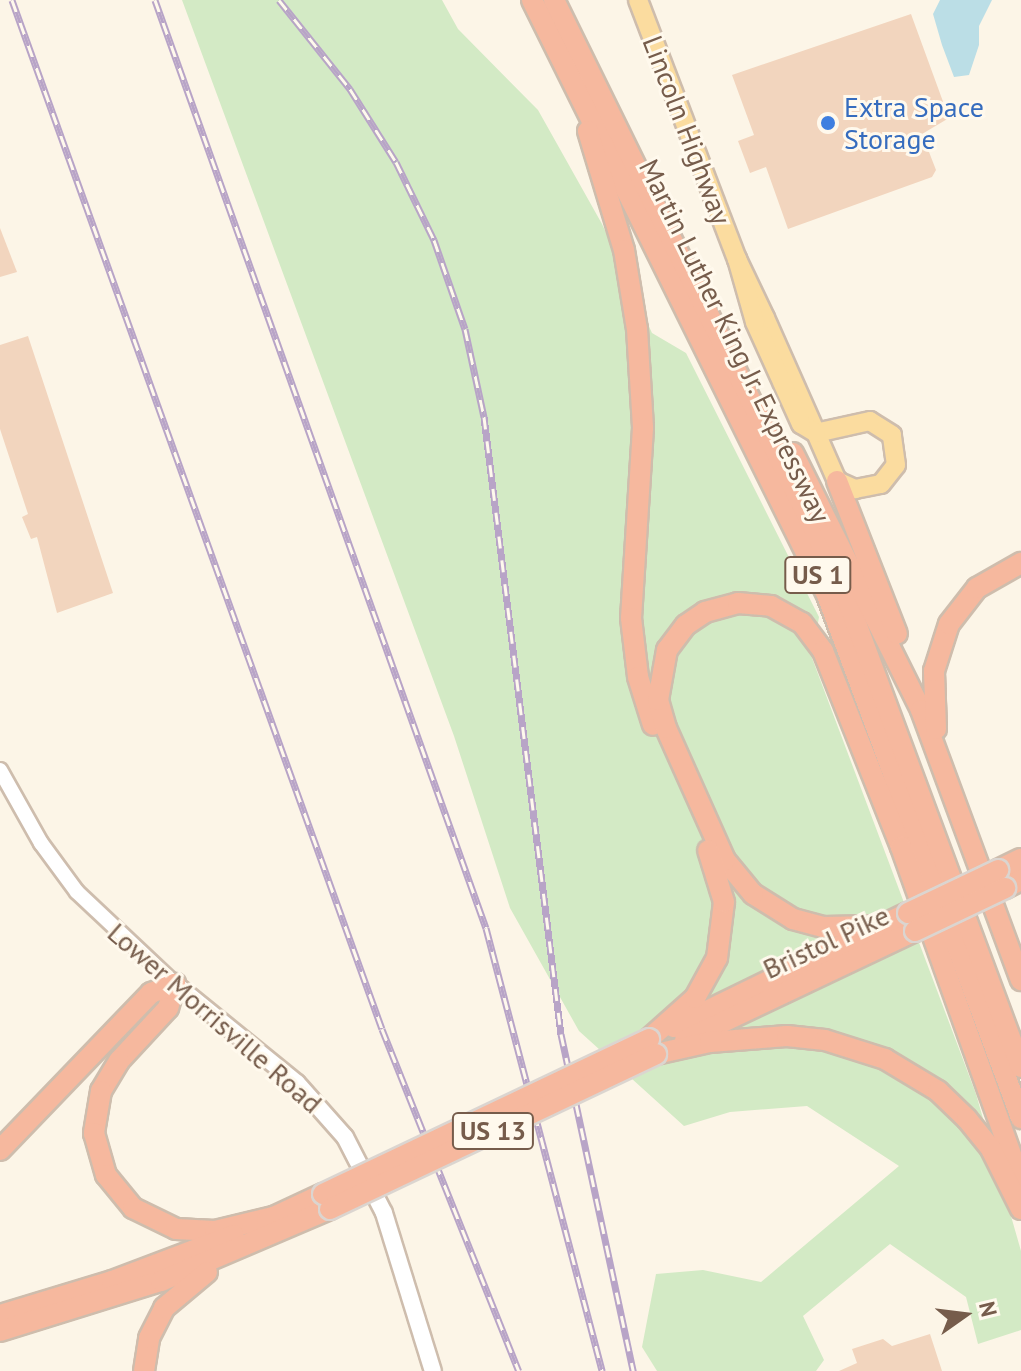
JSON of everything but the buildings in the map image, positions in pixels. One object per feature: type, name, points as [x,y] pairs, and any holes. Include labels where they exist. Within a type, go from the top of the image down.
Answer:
[{"type":"highway","name":"Martin Luther King Jr. Expressway","points":[[532,0],[827,595],[1021,1118]]},
{"type":"highway","name":"Martin Luther King Jr. Expressway","points":[[554,0],[713,319],[863,638],[1021,1067]]},
{"type":"highway","points":[[560,56],[609,195],[637,329],[643,450],[631,618],[638,677],[715,866],[724,902],[723,931],[711,972],[683,1011],[652,1046]]},
{"type":"highway","points":[[713,319],[818,496],[921,710],[944,764],[1021,978]]},
{"type":"highway","points":[[837,481],[912,672],[921,710]]},
{"type":"highway","points":[[944,764],[932,702],[942,639],[967,598],[1021,563]]},
{"type":"highway","points":[[881,926],[823,927],[793,919],[753,894],[725,860],[666,728],[658,700],[667,650],[686,625],[705,612],[738,603],[771,606],[802,623],[823,651],[895,832],[1021,1182]]},
{"type":"highway","name":"US 13","points":[[1008,879],[1021,859]]},
{"type":"highway","name":"Bristol Pike","points":[[652,1046],[1008,879]]},
{"type":"highway","name":"US 13","points":[[0,1331],[117,1297],[243,1249],[326,1202],[652,1046],[881,926],[911,922]]},
{"type":"highway","points":[[0,1150],[151,993],[175,984]]},
{"type":"highway","points":[[175,984],[168,1008],[119,1061],[101,1091],[94,1133],[101,1165],[124,1200],[164,1225],[215,1231],[277,1216]]},
{"type":"highway","points":[[652,1046],[787,1036],[825,1040],[885,1059],[938,1091],[967,1119],[991,1149],[1021,1209]]},
{"type":"highway","name":"US 13","points":[[0,1315],[141,1271],[277,1216],[326,1202]]},
{"type":"highway","points":[[144,1371],[149,1338],[164,1308],[186,1286],[243,1249]]},
{"type":"main road","name":"Lincoln Highway","points":[[638,0],[737,259],[837,481]]},
{"type":"main road","points":[[816,433],[870,421],[886,428],[896,442],[896,465],[881,484],[855,489],[837,481]]},
{"type":"main road","name":"Lower Morrisville Road","points":[[175,984],[297,1083],[345,1137],[384,1213],[433,1371]]},
{"type":"street","name":"Lower Morrisville Road","points":[[0,770],[41,843],[77,892],[175,984]]},
{"type":"green space","points":[[182,0],[442,0],[458,29],[538,110],[602,224],[652,333],[686,353],[819,617],[812,658],[976,1094],[1021,1251],[1021,1330],[978,1344],[966,1297],[890,1244],[803,1316],[824,1360],[816,1371],[657,1371],[642,1347],[656,1274],[703,1270],[761,1282],[899,1166],[807,1106],[730,1112],[684,1126],[579,1031],[510,908],[454,736]]},
{"type":"water","points":[[940,0],[992,0],[979,26],[979,45],[969,75],[954,77],[933,14]]},
{"type":"railway","points":[[12,0],[382,1029],[519,1371]]},
{"type":"railway","points":[[155,0],[486,928],[602,1371]]},
{"type":"railway","points":[[279,0],[350,89],[396,162],[434,240],[465,329],[484,417],[561,1034],[633,1371]]},
{"type":"place","name":"Extra Space Storage","points":[[828,123]]}]
